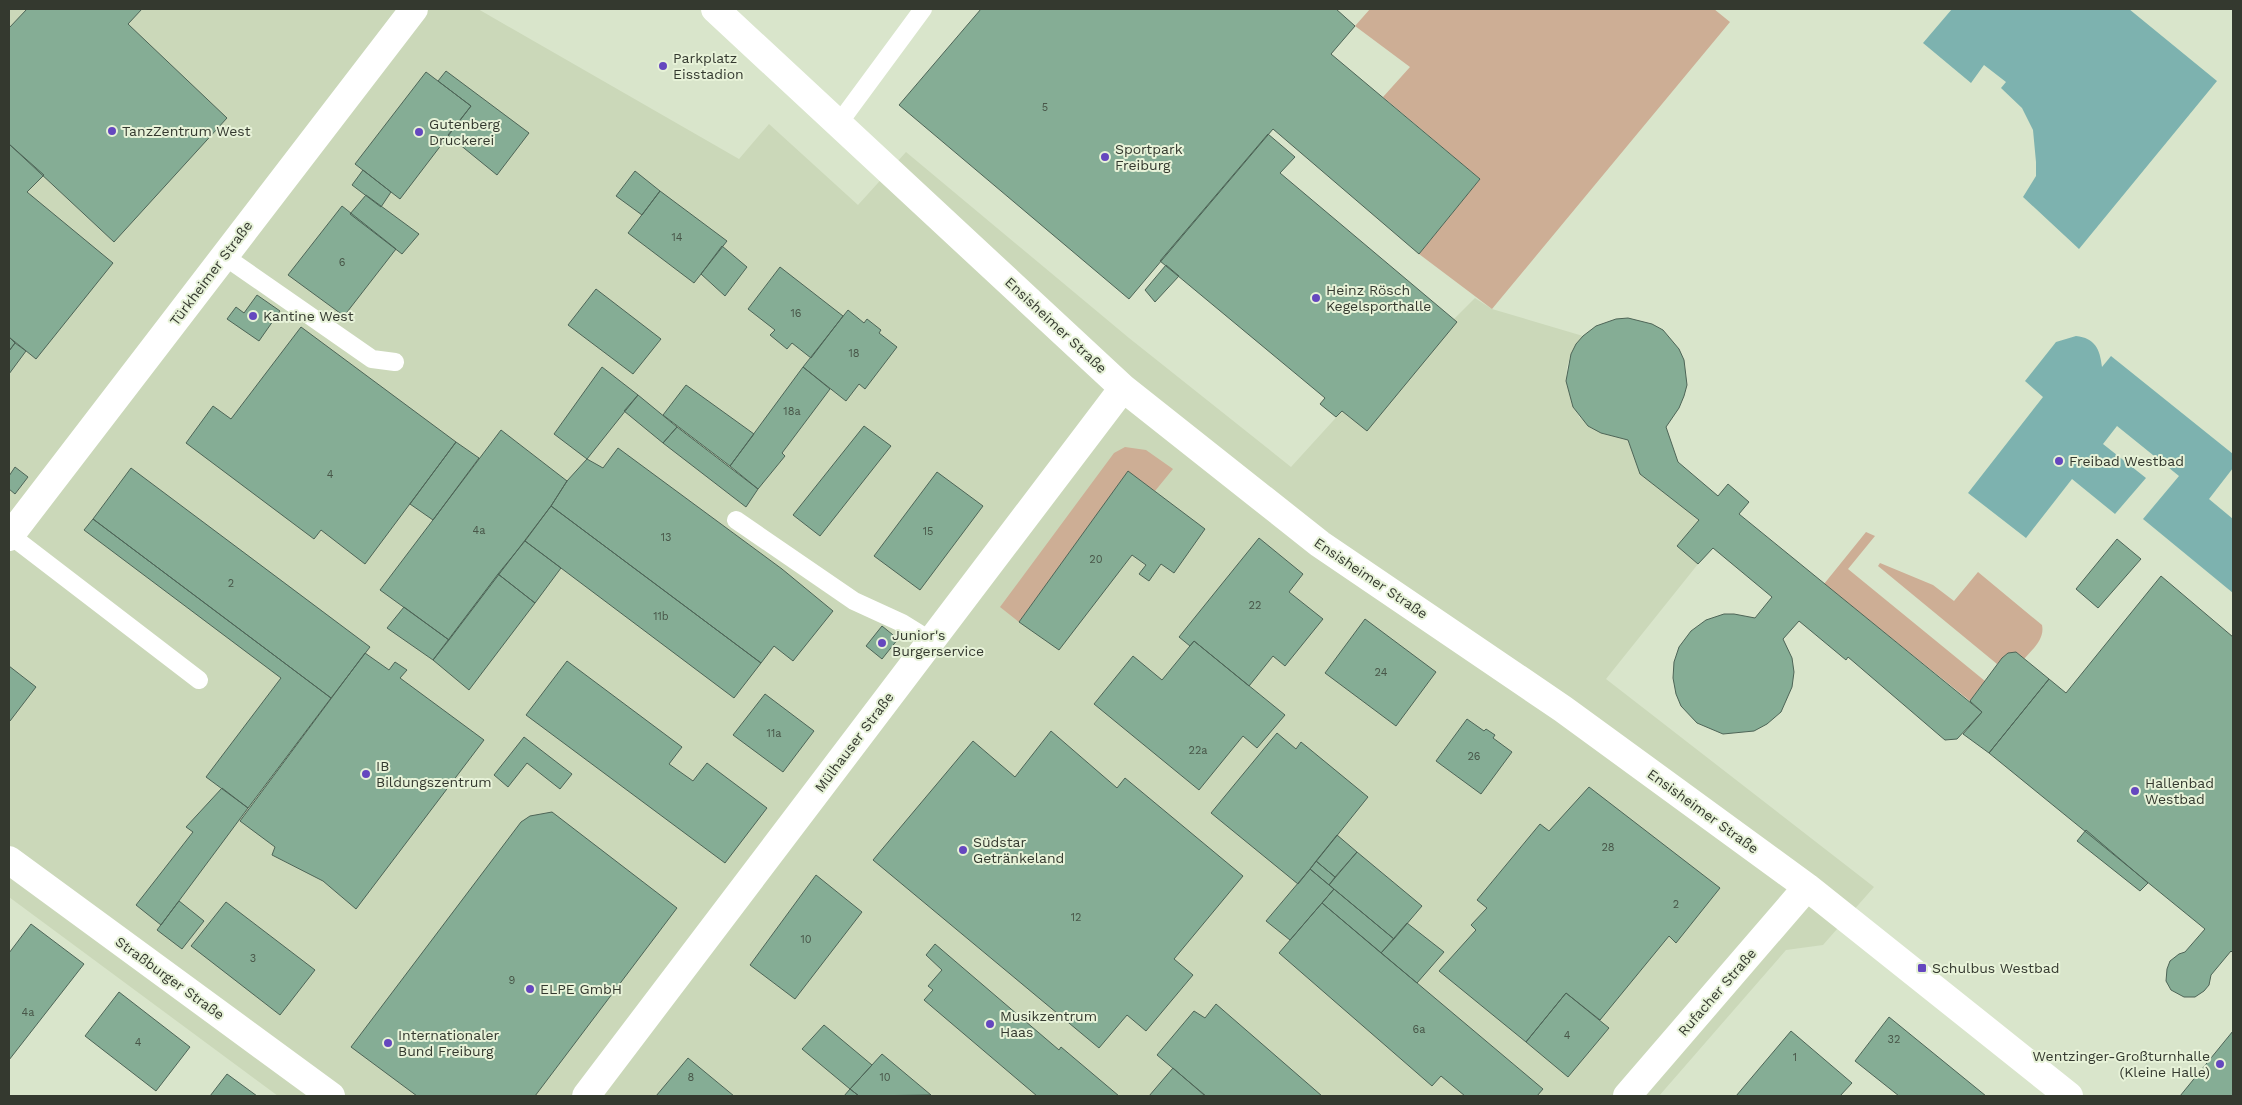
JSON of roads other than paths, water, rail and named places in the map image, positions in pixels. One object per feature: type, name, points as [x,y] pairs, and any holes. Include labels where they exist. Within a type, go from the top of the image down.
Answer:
[{"type":"street","name":"Türkheimer Straße","points":[[10,536],[414,9]]},
{"type":"street","name":"Ensisheimer Straße","points":[[715,9],[1123,388],[1320,544],[1564,709],[1807,887],[2069,1096]]},
{"type":"street","name":"Mülhauser Straße","points":[[586,1096],[1123,388]]},
{"type":"street","name":"Straßburger Straße","points":[[9,860],[331,1096]]},
{"type":"street","name":"Rufacher Straße","points":[[1628,1096],[1807,887]]},
{"type":"lane","points":[[839,123],[923,9]]},
{"type":"lane","points":[[224,256],[372,359],[395,362]]},
{"type":"lane","points":[[736,520],[854,601],[902,623],[931,641]]},
{"type":"lane","points":[[10,536],[199,680]]},
{"type":"water","points":[[1952,9],[2129,9],[2217,81],[2079,249],[2023,197],[2036,176],[2033,130],[2022,108],[2001,88],[2006,82],[1984,65],[1971,83],[1923,43]]},
{"type":"water","name":"Freibad Westbad","points":[[2076,336],[2092,342],[2100,355],[2102,367],[2111,356],[2233,454],[2233,468],[2209,499],[2233,519],[2233,593],[2143,519],[2179,476],[2117,426],[2103,444],[2146,478],[2115,514],[2072,479],[2026,538],[1968,493],[2043,397],[2025,381],[2056,342]]},
{"type":"place","name":"Parkplatz Eisstadion","points":[[663,66]]},
{"type":"place","name":"TanzZentrum West","points":[[112,131]]},
{"type":"place","name":"Gutenberg Druckerei","points":[[419,132]]},
{"type":"place","name":"Sportpark Freiburg","points":[[1105,157]]},
{"type":"place","name":"Heinz Rösch Kegelsporthalle","points":[[1316,298]]},
{"type":"place","name":"Kantine West","points":[[253,316]]},
{"type":"place","name":"Freibad Westbad","points":[[2059,461]]},
{"type":"place","name":"Junior's Burgerservice","points":[[882,643]]},
{"type":"place","name":"IB Bildungszentrum","points":[[366,774]]},
{"type":"place","name":"Hallenbad Westbad","points":[[2135,791]]},
{"type":"place","name":"Südstar Getränkeland","points":[[963,850]]},
{"type":"place","name":"Schulbus Westbad","points":[[1922,968]]},
{"type":"place","name":"ELPE GmbH","points":[[530,989]]},
{"type":"place","name":"Musikzentrum Haas","points":[[990,1024]]},
{"type":"place","name":"Internationaler Bund Freiburg","points":[[388,1043]]},
{"type":"place","name":"Wentzinger-Großturnhalle (Kleine Halle)","points":[[2220,1064]]}]
